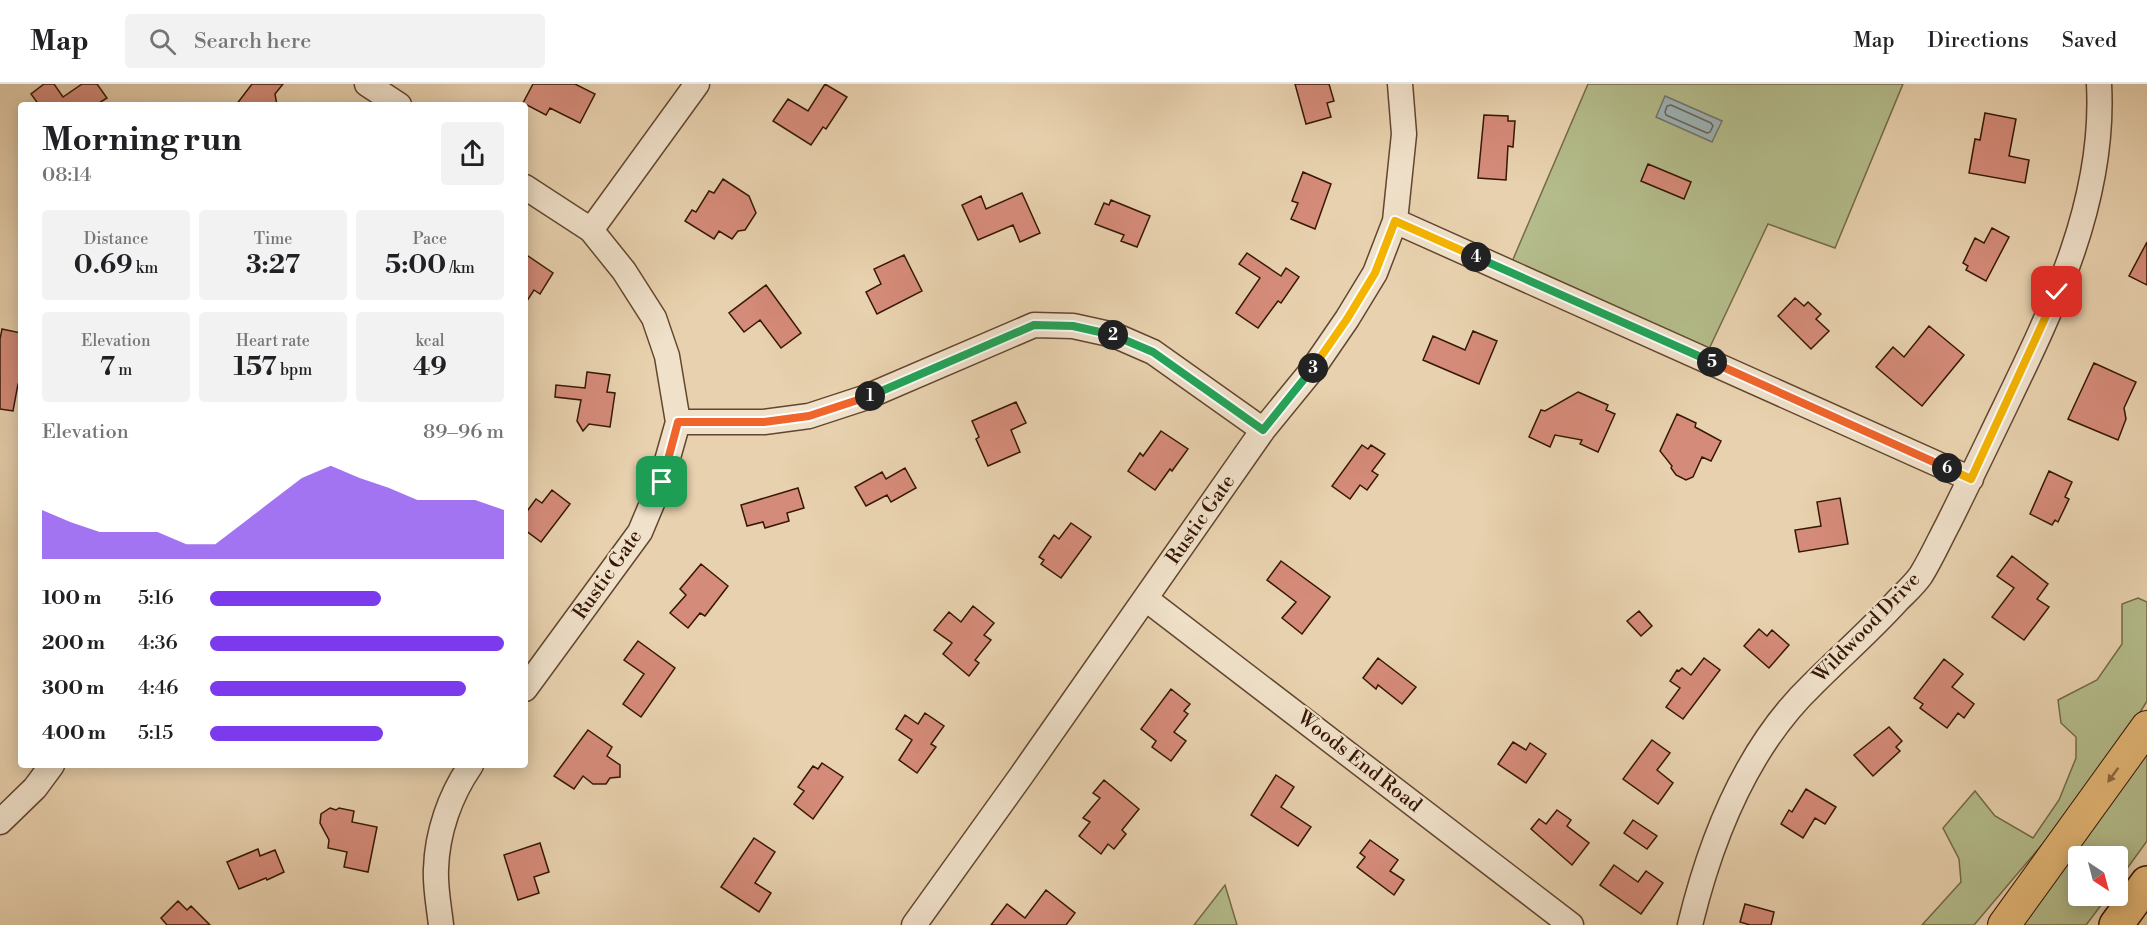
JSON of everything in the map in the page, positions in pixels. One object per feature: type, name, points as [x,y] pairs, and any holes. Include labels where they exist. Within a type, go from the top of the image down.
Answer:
[{"type":"highway","points":[[2116,925],[2147,883]]},
{"type":"main road","points":[[2004,925],[2147,728]]},
{"type":"street","points":[[367,84],[394,102]]},
{"type":"street","points":[[591,230],[697,84]]},
{"type":"street","name":"Rustic Gate","points":[[914,925],[1263,430],[1312,370],[1375,273],[1395,221],[1404,134],[1400,84]]},
{"type":"street","name":"Wildwood Drive","points":[[1690,925],[1722,823],[1746,774],[1776,726],[1811,686],[1885,615],[1920,576],[1971,479],[2057,292],[2082,224],[2094,174],[2100,107],[2099,84]]},
{"type":"street","name":"Rustic Gate","points":[[528,189],[591,230],[624,271],[654,318],[667,356],[678,422],[662,482],[640,532],[528,685]]},
{"type":"street","points":[[1395,221],[1971,479]]},
{"type":"street","points":[[678,422],[764,422],[809,416],[864,398],[1034,325],[1073,326],[1114,335],[1153,352],[1263,430]]},
{"type":"street","name":"Woods End Road","points":[[1146,599],[1571,925]]},
{"type":"street","points":[[0,822],[34,788],[50,768]]},
{"type":"street","points":[[441,925],[436,870],[442,823],[469,768]]},
{"type":"green space","points":[[1588,84],[1903,84],[1835,248],[1768,224],[1709,349],[1511,264]]},
{"type":"green space","points":[[2138,598],[2147,602],[2147,701],[2131,727],[2046,840],[1974,925],[1922,925],[1961,882],[1959,859],[1943,828],[1975,791],[1995,816],[2033,838],[2059,800],[2076,758],[2076,737],[2061,723],[2058,700],[2097,680],[2122,644],[2122,604]]},
{"type":"green space","points":[[2147,754],[2147,841],[2128,867],[2128,846],[2079,846]]},
{"type":"green space","points":[[2068,861],[2068,906],[2100,906],[2086,925],[2021,925]]},
{"type":"green space","points":[[1225,885],[1237,925],[1194,925]]},
{"type":"water","points":[[1665,96],[1722,121],[1712,142],[1656,117]]},
{"type":"building","points":[[44,84],[54,84],[63,97],[82,84],[97,84],[107,98],[101,102],[37,102],[31,94]]},
{"type":"building","points":[[252,84],[283,84],[275,94],[276,102],[238,102]]},
{"type":"building","points":[[533,84],[575,84],[595,94],[580,123],[550,108],[546,115],[528,106],[528,102],[524,102]]},
{"type":"building","points":[[825,84],[847,97],[826,129],[823,127],[811,145],[773,121],[788,99],[808,111]]},
{"type":"building","points":[[1295,84],[1329,84],[1334,101],[1327,103],[1331,117],[1306,124]]},
{"type":"building","points":[[1985,113],[2016,119],[2009,156],[2029,160],[2025,183],[1969,173],[1975,139],[1980,140]]},
{"type":"building","points":[[1484,115],[1508,116],[1508,121],[1515,121],[1513,147],[1508,146],[1506,180],[1478,178]]},
{"type":"building","points":[[1648,164],[1691,182],[1684,199],[1641,181]]},
{"type":"building","points":[[1303,172],[1331,184],[1315,229],[1291,219],[1298,203],[1292,201]]},
{"type":"building","points":[[723,179],[749,196],[756,213],[745,230],[738,231],[732,239],[719,231],[714,239],[685,221],[692,210],[696,212],[709,191],[714,193]]},
{"type":"building","points":[[1022,193],[1040,233],[1020,242],[1013,225],[978,240],[962,205],[981,196],[986,209]]},
{"type":"building","points":[[1111,200],[1150,216],[1137,247],[1121,241],[1124,235],[1095,224],[1104,203],[1109,205]]},
{"type":"building","points":[[1992,228],[2009,237],[1986,281],[1966,270],[1968,266],[1963,263],[1975,238],[1984,243]]},
{"type":"building","points":[[2147,242],[2147,285],[2129,276]]},
{"type":"building","points":[[1247,253],[1281,276],[1286,268],[1299,277],[1281,303],[1278,301],[1258,328],[1236,313],[1260,278],[1239,264]]},
{"type":"building","points":[[904,255],[922,291],[877,314],[866,292],[881,284],[874,269]]},
{"type":"building","points":[[528,256],[553,273],[540,294],[534,290],[528,299]]},
{"type":"building","points":[[766,285],[801,333],[781,348],[760,320],[744,332],[729,313]]},
{"type":"building","points":[[1795,298],[1804,306],[1808,302],[1821,314],[1816,319],[1829,331],[1811,349],[1778,316]]},
{"type":"building","points":[[1929,326],[1964,355],[1922,406],[1876,367],[1893,347],[1904,357]]},
{"type":"building","points":[[2,329],[18,332],[18,384],[13,411],[0,409]]},
{"type":"building","points":[[1473,331],[1497,341],[1479,384],[1423,360],[1433,336],[1465,350]]},
{"type":"building","points":[[2094,363],[2136,382],[2124,408],[2126,419],[2118,440],[2068,419]]},
{"type":"building","points":[[587,372],[610,375],[607,392],[615,393],[610,427],[589,424],[583,431],[577,421],[581,400],[555,397],[556,385],[585,388]]},
{"type":"building","points":[[1578,392],[1608,405],[1606,410],[1615,414],[1598,452],[1580,444],[1582,440],[1555,435],[1550,447],[1529,437],[1541,410],[1545,411]]},
{"type":"building","points":[[1016,402],[1026,423],[1011,430],[1020,452],[988,466],[976,439],[979,437],[972,421]]},
{"type":"building","points":[[1677,414],[1696,423],[1695,427],[1721,441],[1711,461],[1702,457],[1693,477],[1686,480],[1676,475],[1660,451]]},
{"type":"building","points":[[1161,431],[1188,449],[1155,490],[1128,471],[1140,453],[1143,456]]},
{"type":"building","points":[[1362,445],[1368,449],[1371,445],[1385,454],[1372,471],[1378,475],[1367,490],[1360,485],[1350,499],[1332,486]]},
{"type":"building","points":[[905,468],[916,488],[891,502],[887,495],[866,506],[855,487],[882,472],[886,479]]},
{"type":"building","points":[[2049,471],[2072,482],[2065,497],[2069,499],[2058,522],[2055,520],[2052,525],[2030,514]]},
{"type":"building","points":[[798,488],[804,508],[787,513],[789,521],[765,528],[763,522],[747,526],[741,505]]},
{"type":"building","points":[[552,490],[570,504],[541,542],[528,532],[528,510],[536,499],[542,503]]},
{"type":"building","points":[[1840,498],[1848,544],[1799,552],[1795,530],[1821,526],[1817,502]]},
{"type":"building","points":[[1071,523],[1091,537],[1061,578],[1041,564],[1044,560],[1039,557],[1054,535],[1059,539]]},
{"type":"building","points":[[2012,556],[2048,584],[2037,599],[2049,607],[2024,640],[1992,617],[2014,588],[1997,576]]},
{"type":"building","points":[[1281,561],[1330,597],[1302,634],[1282,618],[1296,602],[1267,580]]},
{"type":"building","points":[[701,564],[728,586],[705,616],[700,613],[688,628],[670,613],[686,595],[680,589]]},
{"type":"building","points":[[973,606],[994,623],[984,635],[991,640],[975,660],[979,663],[969,676],[943,654],[952,643],[934,630],[949,612],[961,622]]},
{"type":"building","points":[[1639,611],[1652,626],[1641,636],[1627,621]]},
{"type":"building","points":[[1759,629],[1767,636],[1772,630],[1789,645],[1769,668],[1744,646]]},
{"type":"building","points":[[638,641],[675,668],[641,717],[623,704],[644,674],[624,660]]},
{"type":"building","points":[[1378,658],[1416,687],[1402,704],[1378,685],[1376,689],[1363,678]]},
{"type":"building","points":[[1704,658],[1720,670],[1683,719],[1666,707],[1680,688],[1670,681],[1677,670],[1682,668],[1691,675]]},
{"type":"building","points":[[1944,659],[1963,674],[1952,687],[1974,704],[1964,718],[1958,713],[1947,728],[1920,708],[1923,704],[1914,698]]},
{"type":"building","points":[[1171,689],[1190,704],[1184,711],[1188,714],[1174,732],[1186,741],[1171,761],[1152,747],[1156,741],[1141,729]]},
{"type":"building","points":[[925,713],[944,726],[931,744],[936,747],[917,773],[899,760],[912,740],[896,729],[905,715],[918,724]]},
{"type":"building","points":[[1889,727],[1902,741],[1896,747],[1900,751],[1873,776],[1854,755]]},
{"type":"building","points":[[588,730],[612,747],[607,756],[620,765],[620,777],[610,778],[606,784],[593,784],[583,776],[574,789],[554,776]]},
{"type":"building","points":[[1652,740],[1670,753],[1657,770],[1673,783],[1658,804],[1623,779]]},
{"type":"building","points":[[1513,742],[1526,750],[1530,743],[1546,754],[1526,783],[1498,764]]},
{"type":"building","points":[[822,763],[843,777],[813,819],[794,804],[804,791],[798,787],[813,766],[818,769]]},
{"type":"building","points":[[1276,775],[1294,787],[1281,807],[1311,827],[1298,846],[1251,815]]},
{"type":"building","points":[[1104,780],[1139,809],[1122,830],[1126,834],[1114,849],[1108,844],[1101,854],[1079,836],[1090,822],[1083,818],[1100,798],[1093,793]]},
{"type":"building","points":[[1806,789],[1836,807],[1825,824],[1815,818],[1803,838],[1781,824],[1789,810],[1792,812]]},
{"type":"building","points":[[330,808],[354,811],[352,822],[377,827],[368,872],[344,867],[347,852],[328,848],[329,840],[320,823],[321,814]]},
{"type":"building","points":[[1557,810],[1571,820],[1567,826],[1589,843],[1572,865],[1531,829],[1539,819],[1546,824]]},
{"type":"building","points":[[1633,820],[1657,836],[1647,849],[1624,833]]},
{"type":"building","points":[[754,838],[775,852],[755,883],[771,893],[759,912],[721,887]]},
{"type":"building","points":[[1370,840],[1398,860],[1390,871],[1404,880],[1394,895],[1357,867],[1365,857],[1360,853]]},
{"type":"building","points":[[540,843],[549,872],[534,877],[539,893],[518,900],[504,855]]},
{"type":"building","points":[[258,849],[260,856],[275,850],[284,872],[239,889],[227,862]]},
{"type":"building","points":[[1614,865],[1638,882],[1646,871],[1663,883],[1641,914],[1600,885]]},
{"type":"building","points":[[1046,890],[1075,913],[1066,925],[991,925],[1007,904],[1025,918]]},
{"type":"building","points":[[178,901],[187,910],[191,906],[210,925],[167,925],[161,918]]},
{"type":"building","points":[[1745,904],[1774,912],[1771,925],[1750,925],[1740,922]]},
{"type":"route","points":[[662,482],[678,422],[764,422],[809,416],[864,398],[1034,325],[1073,326],[1114,335],[1153,352],[1263,430],[1312,370],[1347,319],[1375,273],[1395,221],[1971,479],[2057,292]]}]
